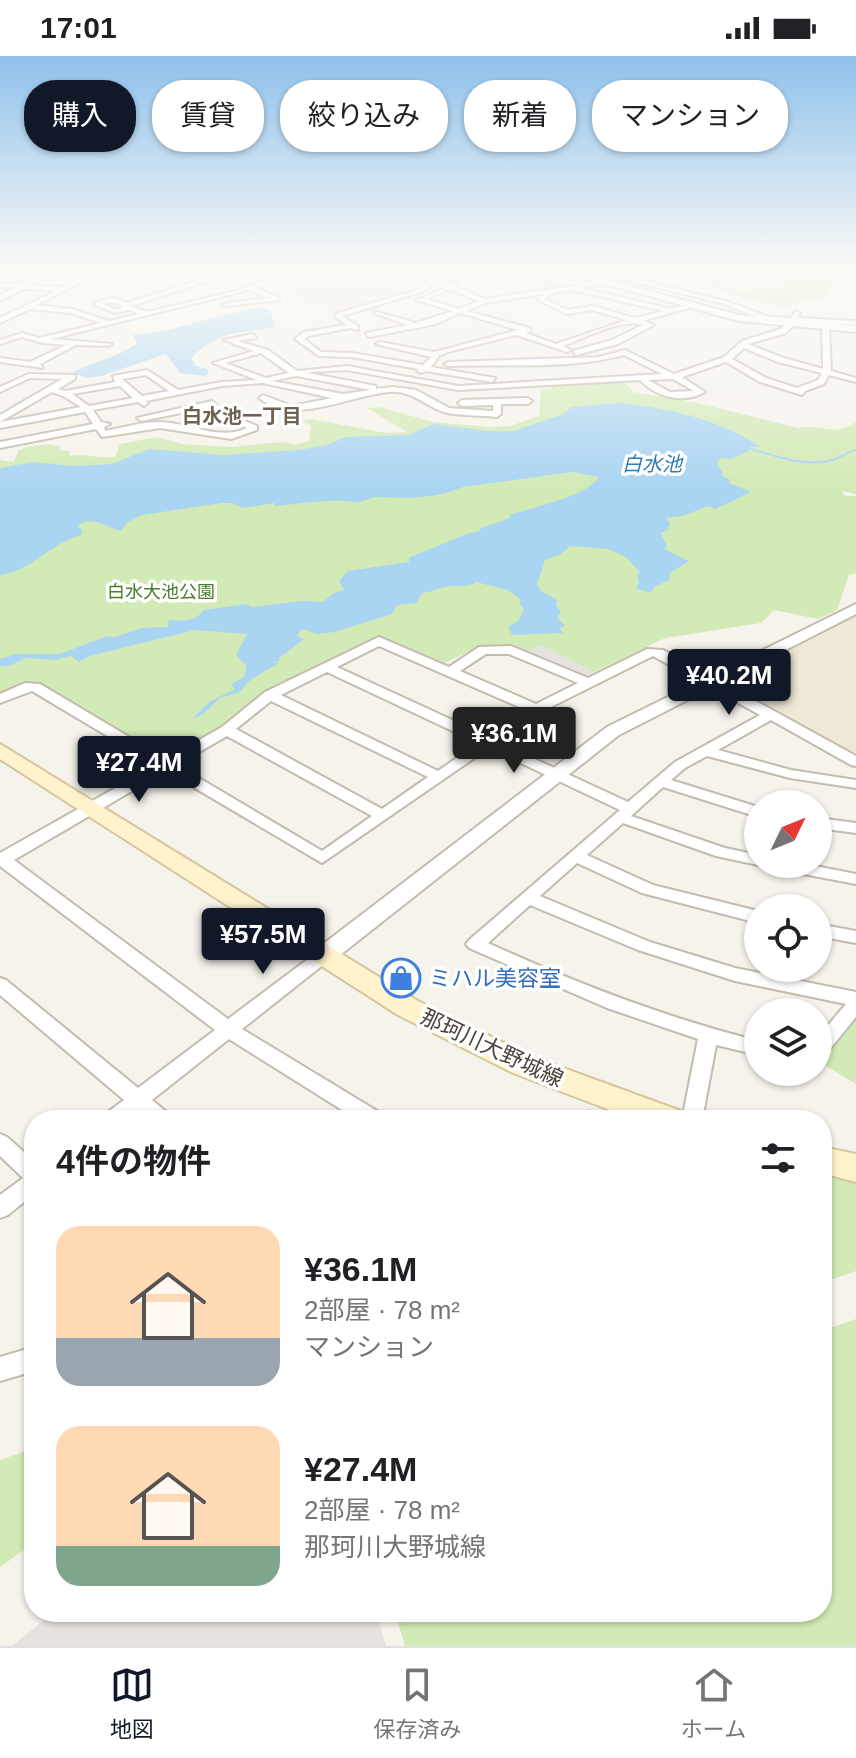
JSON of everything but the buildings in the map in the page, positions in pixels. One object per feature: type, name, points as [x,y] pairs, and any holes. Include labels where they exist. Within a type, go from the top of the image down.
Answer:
[{"type":"main road","name":"那珂川大野城線","points":[[0,750],[322,957],[408,1008],[487,1049],[572,1086],[641,1110]]},
{"type":"main road","points":[[832,1162],[856,1168]]},
{"type":"street","points":[[53,341],[108,344]]},
{"type":"street","points":[[231,341],[258,352]]},
{"type":"street","points":[[302,341],[319,354],[429,366],[471,375],[499,375],[508,385]]},
{"type":"street","points":[[341,368],[352,348],[372,341]]},
{"type":"street","points":[[380,341],[435,355],[481,341]]},
{"type":"street","points":[[469,341],[473,343]]},
{"type":"street","points":[[543,341],[599,359],[620,371],[641,377],[672,375],[727,359],[751,341]]},
{"type":"street","points":[[557,346],[570,341]]},
{"type":"street","points":[[576,353],[617,341]]},
{"type":"street","points":[[727,359],[763,380],[799,392],[821,382],[827,371],[826,341]]},
{"type":"street","points":[[31,365],[75,343]]},
{"type":"street","points":[[743,345],[781,360],[856,380]]},
{"type":"street","points":[[343,397],[270,384],[217,363],[265,352],[295,373],[433,401],[528,401]]},
{"type":"street","points":[[263,398],[282,410],[314,406],[343,397],[388,390],[429,366],[599,359],[625,352],[701,392],[677,397],[651,389],[641,377]]},
{"type":"street","points":[[429,366],[435,355]]},
{"type":"street","points":[[0,360],[72,377]]},
{"type":"street","points":[[0,368],[13,362]]},
{"type":"street","points":[[0,422],[26,420],[191,389],[341,368],[458,388],[620,371]]},
{"type":"street","points":[[158,415],[116,378],[147,372],[176,392]]},
{"type":"street","points":[[8,376],[72,377]]},
{"type":"street","points":[[0,390],[29,376]]},
{"type":"street","points":[[0,422],[72,377]]},
{"type":"street","points":[[52,390],[68,392],[121,383]]},
{"type":"street","points":[[433,401],[457,394],[458,388]]},
{"type":"street","points":[[0,445],[212,404],[191,389]]},
{"type":"street","points":[[68,392],[100,426],[102,434],[161,425],[216,435],[237,435],[254,428],[202,406]]},
{"type":"street","points":[[0,408],[14,411],[44,436]]},
{"type":"street","points":[[124,1110],[613,731],[856,608]]},
{"type":"street","points":[[359,1110],[229,1030],[1,860],[227,730],[270,695],[379,641],[536,709]]},
{"type":"street","points":[[451,671],[483,650],[511,650],[587,682]]},
{"type":"street","points":[[0,699],[25,687],[35,687],[322,858],[536,709],[651,652],[659,653],[856,762]]},
{"type":"street","points":[[327,667],[556,773],[626,813],[722,852],[744,857]]},
{"type":"street","points":[[270,695],[439,777]]},
{"type":"street","points":[[744,1045],[708,1036],[572,990],[475,944],[680,765],[770,715]]},
{"type":"street","points":[[227,730],[383,816]]},
{"type":"street","points":[[706,751],[790,774],[856,784]]},
{"type":"street","points":[[661,782],[744,808]]},
{"type":"street","points":[[832,825],[856,828]]},
{"type":"street","points":[[575,856],[648,889],[744,913]]},
{"type":"street","points":[[832,874],[856,879]]},
{"type":"street","points":[[528,898],[674,956],[735,974],[856,1002],[832,1032]]},
{"type":"street","points":[[832,933],[856,937]]},
{"type":"street","points":[[0,985],[149,1110]]},
{"type":"street","points":[[694,1110],[708,1036]]},
{"type":"street","points":[[0,1143],[24,1166]]},
{"type":"street","points":[[0,1208],[24,1190]]},
{"type":"street","points":[[0,1369],[24,1362]]},
{"type":"shaded area","points":[[856,614],[856,757],[820,735],[722,686],[724,681]]},
{"type":"shaded area","points":[[541,645],[595,672],[584,677],[526,652]]},
{"type":"shaded area","points":[[42,1622],[379,1622],[386,1646],[12,1646]]},
{"type":"green space","name":"白水大池公園","points":[[621,378],[633,392],[698,403],[798,428],[834,430],[856,422],[856,494],[842,491],[845,496],[856,496],[856,573],[849,575],[837,610],[818,619],[774,610],[761,623],[665,638],[584,677],[513,645],[479,647],[444,663],[386,639],[376,638],[266,691],[225,727],[169,758],[161,758],[35,685],[0,697],[0,460],[14,462],[19,450],[49,445],[70,451],[69,456],[115,457],[120,444],[156,437],[183,444],[228,447],[283,442],[295,445],[309,441],[311,426],[302,421],[311,419],[386,433],[407,432],[367,408],[380,407],[433,422],[510,426],[539,416],[541,390],[551,389],[554,384]]},
{"type":"green space","points":[[856,1015],[856,1084],[832,1069],[832,1044]]},
{"type":"green space","points":[[832,1173],[856,1177],[856,1271],[832,1279]]},
{"type":"green space","points":[[856,1319],[856,1646],[405,1646],[398,1622],[832,1622],[832,1327]]},
{"type":"green space","points":[[24,1452],[24,1550],[0,1567],[0,1460]]},
{"type":"water","points":[[213,341],[191,358],[196,366],[207,369],[209,373],[205,376],[180,373],[166,354],[101,376],[88,378],[72,373],[137,343]]},
{"type":"water","name":"白水池","points":[[620,403],[694,417],[729,429],[760,447],[747,447],[749,451],[731,459],[720,458],[717,464],[723,473],[721,475],[730,480],[729,483],[751,492],[715,509],[708,506],[683,516],[666,518],[670,524],[667,531],[660,533],[667,545],[664,549],[689,561],[670,573],[669,580],[654,587],[651,593],[636,588],[640,572],[626,557],[608,549],[570,546],[559,555],[545,560],[537,585],[557,600],[556,605],[561,611],[557,618],[565,625],[560,629],[563,633],[512,635],[508,627],[518,621],[524,609],[519,603],[521,600],[508,590],[476,582],[445,587],[422,593],[417,603],[397,605],[392,614],[334,632],[316,634],[304,629],[300,631],[297,636],[304,639],[278,659],[280,661],[272,662],[279,663],[250,680],[240,692],[220,698],[202,715],[192,719],[209,702],[235,689],[231,684],[244,677],[247,666],[236,655],[247,634],[195,630],[90,656],[79,662],[71,656],[55,660],[25,658],[9,666],[0,666],[0,659],[15,654],[60,654],[107,636],[115,637],[142,628],[168,627],[169,620],[189,620],[204,610],[247,604],[251,607],[323,602],[344,590],[339,581],[348,571],[409,562],[409,558],[481,531],[479,529],[510,518],[510,515],[571,496],[599,477],[572,472],[463,487],[433,496],[376,497],[358,502],[327,501],[275,506],[275,503],[243,508],[222,503],[142,515],[128,522],[121,531],[89,521],[78,526],[83,532],[81,535],[59,544],[22,568],[0,575],[0,468],[33,462],[74,466],[112,464],[149,449],[223,455],[299,450],[327,445],[345,437],[409,435],[433,424],[513,431],[564,414],[571,407]]},
{"type":"waterway","points":[[745,447],[788,460],[811,462],[832,460],[856,450]]},
{"type":"place","name":"ミハル美容室","points":[[401,978]]},
{"type":"district","name":"白水池一丁目","points":[[242,416]]}]
